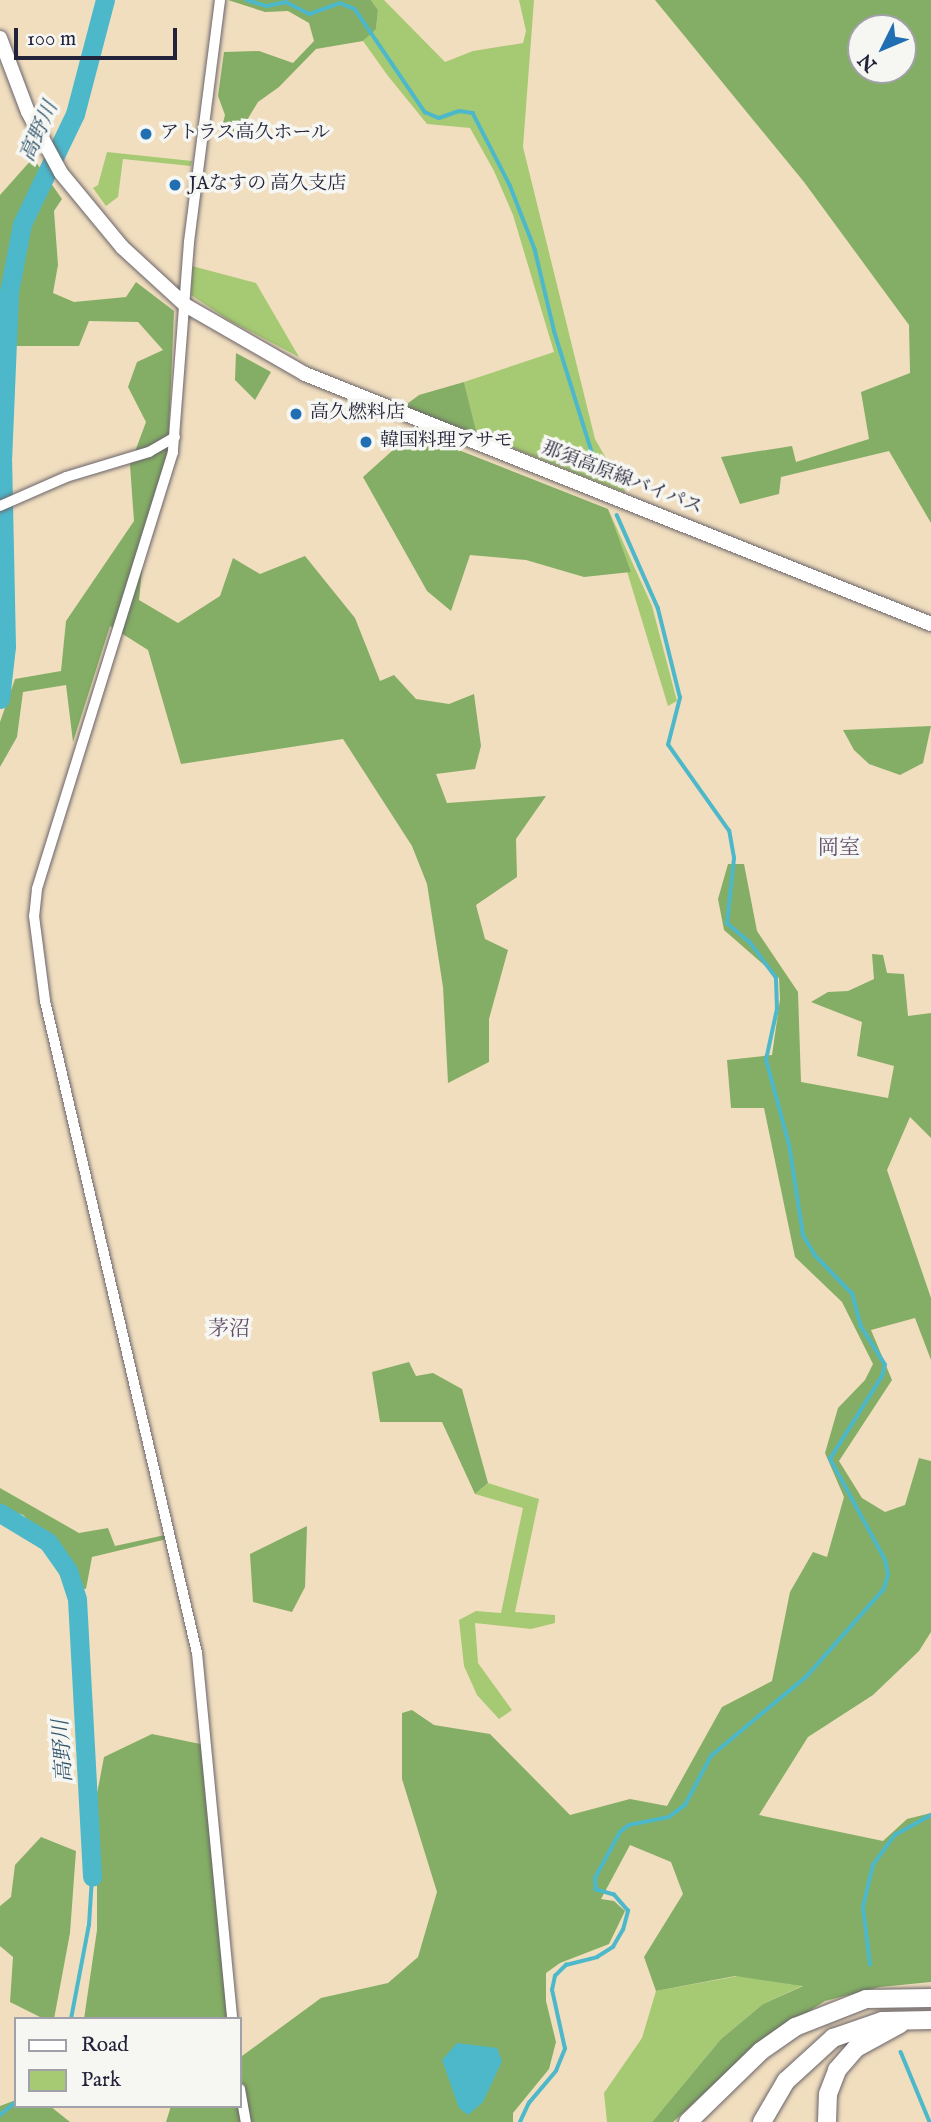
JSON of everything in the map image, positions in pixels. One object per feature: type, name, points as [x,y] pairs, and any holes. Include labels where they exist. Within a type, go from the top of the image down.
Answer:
[{"type":"highway","points":[[688,2122],[761,2051],[795,2027],[866,1999],[931,1998]]},
{"type":"highway","points":[[750,2122],[779,2073],[816,2036],[843,2021],[908,1999]]},
{"type":"highway","points":[[762,2122],[786,2081],[819,2047],[861,2025],[931,2020]]},
{"type":"highway","points":[[827,2122],[828,2094],[845,2059],[903,2022]]},
{"type":"main road","name":"那須高原線バイパス","points":[[0,38],[44,145],[61,173],[95,218],[185,305],[328,384],[931,624]]},
{"type":"street","points":[[220,0],[185,305],[175,437],[37,889],[35,949],[195,1642],[232,2017]]},
{"type":"street","points":[[0,506],[66,477],[149,452],[175,437]]},
{"type":"street","points":[[242,2101],[246,2122]]},
{"type":"green space","points":[[228,0],[371,0],[378,10],[376,29],[363,41],[316,49],[279,87],[258,102],[238,135],[221,131],[225,115],[218,96],[224,52],[259,51],[293,63],[314,41],[309,23],[288,11],[265,12]]},
{"type":"green space","points":[[371,0],[384,0],[445,62],[473,51],[523,43],[526,31],[519,0],[534,0],[523,147],[595,439],[626,493],[477,434],[464,382],[554,352],[513,215],[494,171],[470,128],[427,124],[388,76],[363,41],[376,28],[378,10]]},
{"type":"green space","points":[[655,0],[931,0],[931,523],[889,451],[781,477],[779,494],[740,504],[721,457],[792,446],[796,462],[869,439],[861,392],[910,373],[909,325],[804,182]]},
{"type":"green space","points":[[107,152],[192,161],[191,166],[123,159],[118,197],[106,206],[93,188],[98,185]]},
{"type":"green space","points":[[33,158],[62,199],[54,211],[58,265],[53,293],[74,302],[126,297],[136,282],[174,311],[168,453],[146,530],[139,600],[178,623],[220,596],[233,558],[260,574],[305,556],[355,618],[380,681],[394,675],[416,699],[449,704],[474,694],[481,746],[475,769],[436,774],[447,803],[546,796],[516,839],[517,877],[476,905],[485,939],[508,950],[489,1019],[489,1062],[448,1083],[443,987],[427,884],[412,846],[343,739],[181,764],[148,650],[110,626],[73,742],[66,685],[23,692],[17,737],[0,767],[0,722],[15,679],[61,671],[66,621],[134,521],[130,465],[146,422],[128,387],[137,362],[163,350],[138,322],[89,321],[79,346],[0,346],[0,195]]},
{"type":"green space","points":[[192,266],[256,283],[299,357],[230,321],[191,295]]},
{"type":"green space","points":[[236,353],[271,372],[255,400],[235,380]]},
{"type":"green space","points":[[464,382],[477,434],[403,407],[419,395]]},
{"type":"green space","points":[[413,432],[608,509],[631,572],[584,577],[526,560],[470,555],[451,611],[427,591],[363,477]]},
{"type":"green space","points":[[608,509],[652,606],[677,701],[668,706]]},
{"type":"green space","points":[[931,726],[923,763],[900,775],[869,764],[854,750],[843,730]]},
{"type":"green space","points":[[728,864],[744,864],[757,931],[798,992],[801,1082],[888,1098],[894,1066],[857,1056],[862,1022],[811,1002],[828,992],[848,991],[874,979],[872,954],[883,955],[887,973],[904,974],[908,1016],[931,1013],[931,1138],[910,1117],[887,1170],[931,1298],[931,1360],[915,1318],[871,1330],[892,1380],[839,1461],[862,1498],[885,1512],[905,1505],[919,1458],[931,1461],[931,1632],[919,1651],[873,1695],[808,1737],[759,1815],[883,1841],[907,1819],[931,1813],[931,1982],[880,1987],[825,2001],[758,2044],[673,2122],[652,2122],[721,2039],[763,2004],[803,1986],[735,1976],[656,1991],[644,1957],[683,1894],[671,1862],[630,1845],[601,1899],[614,1901],[625,1911],[609,1944],[560,1963],[546,1973],[546,2001],[556,2042],[549,2069],[513,2113],[513,2122],[166,2122],[170,2108],[242,2108],[242,2056],[321,1998],[388,1983],[418,1957],[437,1892],[402,1779],[402,1713],[412,1710],[434,1725],[490,1734],[570,1815],[630,1799],[667,1806],[722,1707],[772,1681],[790,1592],[813,1552],[827,1557],[844,1497],[825,1453],[838,1408],[865,1380],[873,1364],[842,1302],[795,1257],[764,1108],[731,1108],[727,1060],[772,1055],[780,999],[779,978],[724,930],[718,899]]},
{"type":"green space","points":[[409,1362],[416,1376],[433,1373],[462,1389],[488,1483],[475,1494],[442,1422],[380,1422],[372,1372]]},
{"type":"green space","points":[[488,1483],[539,1499],[515,1612],[555,1615],[555,1623],[531,1629],[475,1623],[478,1663],[512,1710],[499,1719],[477,1695],[464,1666],[459,1620],[476,1611],[501,1613],[523,1508],[475,1494]]},
{"type":"green space","points":[[0,1488],[79,1533],[108,1528],[115,1546],[165,1535],[167,1539],[92,1557],[86,1589],[78,1588],[60,1549],[23,1515],[0,1507]]},
{"type":"green space","points":[[307,1526],[305,1587],[292,1612],[253,1602],[250,1554]]},
{"type":"green space","points":[[152,1734],[210,1746],[237,2017],[84,2017],[97,1930],[97,1794],[104,1757]]},
{"type":"green space","points":[[41,1837],[76,1851],[70,1933],[54,2017],[40,2017],[10,2002],[13,1957],[0,1946],[0,1906],[11,1897],[15,1865]]},
{"type":"green space","points":[[738,1976],[804,1985],[763,2004],[721,2039],[652,2122],[607,2122],[604,2093],[642,2038],[656,1991]]},
{"type":"green space","points":[[14,2101],[14,2108],[52,2108],[70,2122],[0,2122],[0,2106]]},
{"type":"water","points":[[457,2043],[497,2048],[502,2061],[483,2102],[468,2115],[459,2108],[442,2060]]},
{"type":"waterway","name":"高野川","points":[[0,699],[6,646],[2,461],[9,292],[22,224],[75,114],[105,0]]},
{"type":"waterway","points":[[247,0],[267,6],[286,2],[310,14],[340,3],[355,9],[425,112],[439,118],[459,111],[473,113],[510,185],[535,249],[555,333],[599,474]]},
{"type":"waterway","points":[[520,2122],[529,2103],[556,2071],[565,2049],[552,1990],[555,1976],[566,1965],[597,1957],[613,1947],[623,1930],[628,1911],[614,1895],[596,1890],[595,1878],[620,1832],[629,1825],[669,1817],[685,1805],[711,1756],[807,1676],[884,1589],[888,1575],[885,1560],[830,1459],[882,1376],[885,1365],[861,1327],[852,1294],[815,1256],[803,1235],[789,1145],[766,1060],[777,1009],[776,978],[750,943],[727,924],[734,858],[729,831],[668,745],[680,698],[658,609],[617,516]]},
{"type":"waterway","name":"高野川","points":[[0,1513],[48,1542],[68,1571],[77,1599],[92,1877]]},
{"type":"waterway","points":[[870,1965],[863,1907],[873,1865],[895,1835],[931,1815]]},
{"type":"waterway","name":"高野川","points":[[71,2017],[89,1925],[92,1877]]},
{"type":"waterway","points":[[901,2052],[930,2122]]},
{"type":"waterway","name":"高野川","points":[[0,2115],[14,2104]]},
{"type":"place","name":"アトラス高久ホール","points":[[146,134]]},
{"type":"place","name":"JAなすの 高久支店","points":[[175,185]]},
{"type":"place","name":"高久燃料店","points":[[296,414]]},
{"type":"place","name":"韓国料理アサモ","points":[[366,442]]},
{"type":"district","name":"岡室","points":[[839,849]]},
{"type":"district","name":"茅沼","points":[[229,1330]]}]
